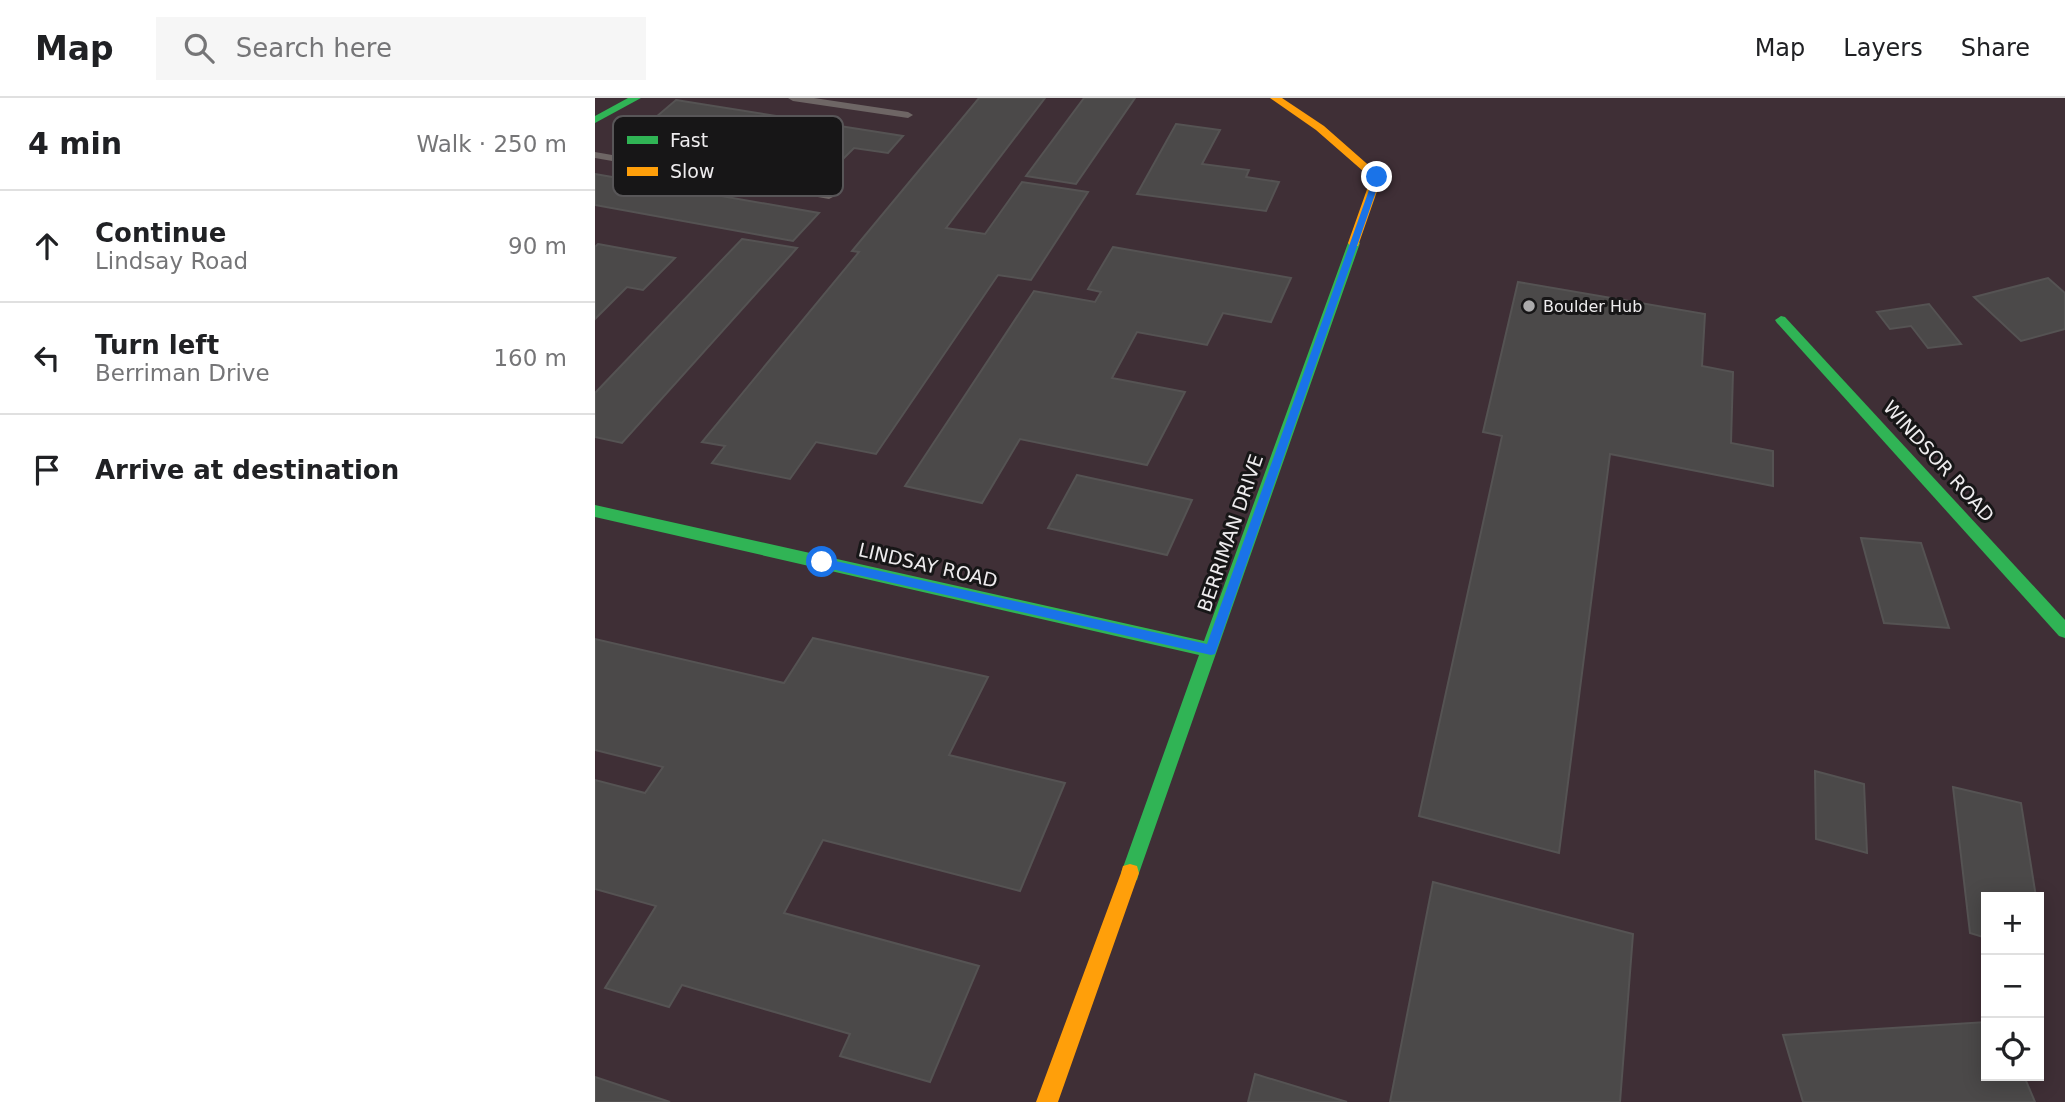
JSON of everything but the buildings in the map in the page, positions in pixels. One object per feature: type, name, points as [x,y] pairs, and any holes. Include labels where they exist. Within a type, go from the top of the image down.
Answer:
[{"type":"street","points":[[595,106],[610,98]]},
{"type":"street","points":[[595,120],[636,98]]},
{"type":"street","name":"BERRIMAN DRIVE","points":[[1047,1102],[1211,650],[1377,177],[1320,128],[1275,98]]},
{"type":"street","name":"WINDSOR ROAD","points":[[1781,320],[2065,631]]},
{"type":"street","name":"LINDSAY ROAD","points":[[595,511],[1211,650]]},
{"type":"lane","points":[[793,98],[908,115]]},
{"type":"lane","points":[[595,155],[613,158]]},
{"type":"shaded area","points":[[595,98],[2065,98],[2065,1102],[595,1102]]},
{"type":"traffic: fast","points":[[595,120],[636,98]]},
{"type":"traffic: fast","points":[[1130,873],[1354,243]]},
{"type":"traffic: fast","points":[[1781,320],[2065,631]]},
{"type":"traffic: fast","points":[[595,511],[1211,650]]},
{"type":"traffic: slow","points":[[1275,98],[1320,128],[1377,177],[1354,243]]},
{"type":"traffic: slow","points":[[1047,1102],[1130,873]]},
{"type":"place","name":"Boulder Hub","points":[[1529,306]]},
{"type":"route","points":[[822,562],[1211,650],[1377,177]]}]
